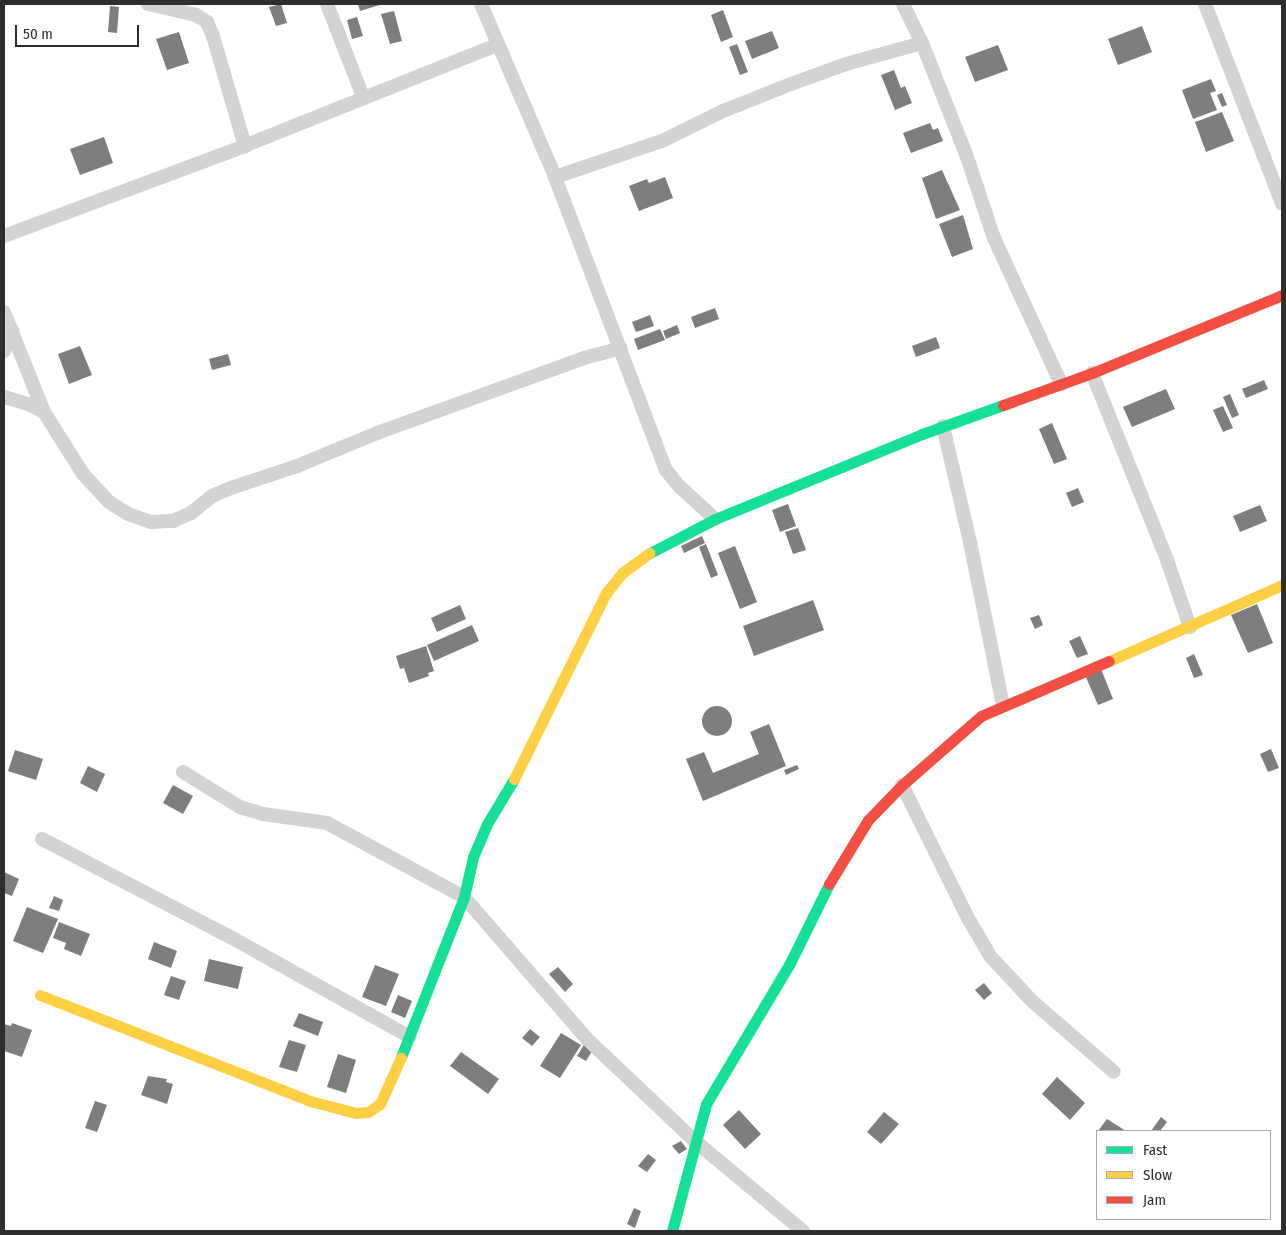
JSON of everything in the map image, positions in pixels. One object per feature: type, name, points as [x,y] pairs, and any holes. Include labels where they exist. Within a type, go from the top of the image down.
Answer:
[{"type":"street","points":[[148,4],[196,15],[207,22],[213,36],[245,146]]},
{"type":"street","points":[[327,4],[363,97]]},
{"type":"street","points":[[481,4],[556,177],[587,264],[621,348],[666,470],[680,487],[715,519]]},
{"type":"street","points":[[903,4],[922,43],[966,154],[994,238],[1061,384]]},
{"type":"street","points":[[1205,4],[1282,204]]},
{"type":"street","points":[[556,177],[662,141],[723,111],[791,84],[846,64],[922,43]]},
{"type":"street","points":[[4,236],[245,146],[363,97],[498,45]]},
{"type":"street","points":[[40,995],[310,1101],[356,1113],[368,1112],[380,1104],[410,1037],[464,897],[473,857],[487,824],[524,763],[606,593],[622,574],[644,556],[715,519],[943,426],[1092,373],[1282,295]]},
{"type":"street","points":[[4,312],[44,412],[83,474],[109,502],[128,514],[151,522],[173,521],[191,514],[212,496],[231,488],[297,466],[377,433],[584,358],[621,348]]},
{"type":"street","points":[[4,351],[12,331]]},
{"type":"street","points":[[1092,373],[1167,560],[1190,627]]},
{"type":"street","points":[[4,397],[29,404],[44,412]]},
{"type":"street","points":[[943,426],[970,542],[1003,705]]},
{"type":"street","points":[[672,1231],[706,1104],[789,965],[852,841],[868,820],[902,785],[981,716],[1003,705],[1190,627],[1282,585]]},
{"type":"street","points":[[183,772],[240,807],[264,814],[327,823],[464,897],[587,1039],[695,1141],[803,1231]]},
{"type":"street","points":[[902,785],[968,918],[990,956],[1032,1001],[1114,1072]]},
{"type":"street","points":[[42,839],[234,939],[410,1037]]},
{"type":"building","points":[[281,4],[287,23],[276,26],[269,7]]},
{"type":"building","points":[[358,4],[383,4],[360,11]]},
{"type":"building","points":[[110,6],[119,7],[117,33],[108,32]]},
{"type":"building","points":[[723,10],[733,37],[721,42],[711,15]]},
{"type":"building","points":[[394,11],[402,41],[390,44],[381,14]]},
{"type":"building","points":[[357,17],[363,36],[352,39],[347,20]]},
{"type":"building","points":[[1142,26],[1152,52],[1118,65],[1108,39]]},
{"type":"building","points":[[772,31],[779,48],[752,59],[745,41]]},
{"type":"building","points":[[179,32],[189,63],[167,70],[156,39]]},
{"type":"building","points":[[737,44],[748,72],[740,75],[729,47]]},
{"type":"building","points":[[998,45],[1008,70],[975,82],[965,57]]},
{"type":"building","points":[[894,70],[901,88],[905,86],[912,103],[895,110],[881,75]]},
{"type":"building","points":[[1211,79],[1216,91],[1210,93],[1217,110],[1193,119],[1182,90]]},
{"type":"building","points":[[1222,93],[1227,105],[1222,107],[1217,95]]},
{"type":"building","points":[[1222,112],[1234,141],[1206,152],[1195,122]]},
{"type":"building","points":[[930,123],[933,130],[938,128],[943,141],[911,153],[903,133]]},
{"type":"building","points":[[104,137],[113,163],[80,175],[70,149]]},
{"type":"building","points":[[942,170],[960,210],[936,219],[922,178]]},
{"type":"building","points":[[665,177],[673,198],[639,211],[629,186],[647,179],[649,183]]},
{"type":"building","points":[[963,215],[973,249],[952,257],[939,224]]},
{"type":"building","points":[[715,308],[719,319],[695,328],[691,317]]},
{"type":"building","points":[[650,315],[654,326],[636,332],[632,322]]},
{"type":"building","points":[[677,325],[680,333],[666,339],[663,331]]},
{"type":"building","points":[[660,329],[665,340],[638,350],[634,339]]},
{"type":"building","points":[[936,337],[940,348],[916,357],[912,346]]},
{"type":"building","points":[[80,346],[92,375],[69,384],[58,354]]},
{"type":"building","points":[[228,354],[231,365],[212,370],[209,359]]},
{"type":"building","points":[[1264,380],[1268,389],[1246,398],[1242,389]]},
{"type":"building","points":[[1166,389],[1175,409],[1132,427],[1123,407]]},
{"type":"building","points":[[1230,394],[1239,415],[1232,418],[1223,397]]},
{"type":"building","points":[[1223,406],[1233,428],[1223,432],[1213,410]]},
{"type":"building","points":[[1052,423],[1067,459],[1054,464],[1039,429]]},
{"type":"building","points":[[1078,488],[1084,502],[1072,507],[1066,493]]},
{"type":"building","points":[[788,504],[796,526],[780,532],[772,510]]},
{"type":"building","points":[[1260,505],[1267,521],[1240,532],[1233,516]]},
{"type":"building","points":[[798,528],[806,550],[793,554],[785,532]]},
{"type":"building","points":[[702,536],[705,543],[684,553],[681,546]]},
{"type":"building","points":[[706,544],[718,575],[711,578],[699,547]]},
{"type":"building","points":[[735,546],[757,602],[740,609],[718,553]]},
{"type":"building","points":[[813,600],[824,630],[754,656],[743,626]]},
{"type":"building","points":[[1257,604],[1273,643],[1248,653],[1231,615]]},
{"type":"building","points":[[460,605],[466,619],[437,632],[431,618]]},
{"type":"building","points":[[1039,615],[1043,625],[1035,629],[1030,618]]},
{"type":"building","points":[[472,625],[479,641],[434,661],[427,645]]},
{"type":"building","points":[[1080,636],[1088,654],[1077,658],[1069,641]]},
{"type":"building","points":[[426,646],[434,671],[428,673],[429,676],[409,683],[404,668],[400,669],[396,656]]},
{"type":"building","points":[[1194,654],[1203,675],[1194,678],[1186,658]]},
{"type":"building","points":[[1101,669],[1113,699],[1098,705],[1085,675]]},
{"type":"building","points":[[717,706],[728,710],[732,721],[728,732],[717,736],[706,732],[702,721],[706,710]]},
{"type":"building","points":[[769,724],[786,766],[703,801],[686,759],[704,752],[713,773],[759,754],[750,732]]},
{"type":"building","points":[[1271,749],[1279,768],[1268,772],[1260,754]]},
{"type":"building","points":[[15,750],[43,759],[36,780],[8,771]]},
{"type":"building","points":[[797,765],[799,769],[786,775],[784,770]]},
{"type":"building","points":[[88,766],[105,774],[97,792],[80,783]]},
{"type":"building","points":[[173,785],[193,796],[183,814],[163,803]]},
{"type":"building","points":[[4,872],[19,879],[12,896],[4,893]]},
{"type":"building","points":[[54,896],[63,900],[59,911],[49,908]]},
{"type":"building","points":[[27,907],[58,919],[43,953],[13,941]]},
{"type":"building","points":[[59,922],[90,934],[81,956],[64,949],[66,943],[53,938]]},
{"type":"building","points":[[154,942],[177,951],[171,968],[148,959]]},
{"type":"building","points":[[209,959],[243,967],[238,989],[204,981]]},
{"type":"building","points":[[375,965],[399,974],[386,1006],[362,997]]},
{"type":"building","points":[[558,967],[573,984],[565,992],[549,974]]},
{"type":"building","points":[[171,976],[186,981],[179,1000],[164,995]]},
{"type":"building","points":[[984,983],[992,993],[984,1000],[975,990]]},
{"type":"building","points":[[398,995],[412,1001],[405,1018],[391,1012]]},
{"type":"building","points":[[299,1013],[323,1022],[318,1036],[293,1026]]},
{"type":"building","points":[[12,1023],[32,1030],[22,1057],[4,1051],[4,1024],[11,1026]]},
{"type":"building","points":[[530,1029],[540,1037],[532,1046],[522,1038]]},
{"type":"building","points":[[561,1033],[581,1045],[560,1078],[540,1066]]},
{"type":"building","points":[[289,1040],[306,1045],[297,1072],[279,1067]]},
{"type":"building","points":[[585,1043],[594,1048],[586,1061],[577,1056]]},
{"type":"building","points":[[461,1052],[499,1079],[488,1094],[450,1066]]},
{"type":"building","points":[[338,1054],[356,1060],[346,1093],[327,1087]]},
{"type":"building","points":[[148,1076],[167,1079],[166,1082],[173,1084],[167,1104],[141,1095]]},
{"type":"building","points":[[1057,1077],[1085,1103],[1070,1120],[1042,1094]]},
{"type":"building","points":[[95,1101],[107,1105],[97,1132],[85,1128]]},
{"type":"building","points":[[739,1110],[761,1134],[745,1149],[723,1125]]},
{"type":"building","points":[[884,1112],[899,1124],[881,1144],[867,1132]]},
{"type":"building","points":[[1161,1117],[1167,1122],[1161,1130],[1152,1130]]},
{"type":"building","points":[[1107,1119],[1124,1130],[1099,1130]]},
{"type":"building","points":[[681,1141],[687,1149],[679,1154],[672,1146]]},
{"type":"building","points":[[648,1154],[656,1160],[647,1172],[638,1166]]},
{"type":"building","points":[[634,1208],[641,1211],[635,1228],[627,1224]]},
{"type":"traffic: fast","points":[[650,553],[715,519],[922,434],[1003,405]]},
{"type":"traffic: fast","points":[[401,1057],[464,897],[473,857],[487,824],[514,779]]},
{"type":"traffic: fast","points":[[672,1231],[706,1104],[789,965],[829,884]]},
{"type":"traffic: slow","points":[[514,779],[606,593],[622,573],[650,553]]},
{"type":"traffic: slow","points":[[1109,661],[1282,585]]},
{"type":"traffic: slow","points":[[40,995],[310,1101],[356,1113],[368,1112],[380,1104],[401,1057]]},
{"type":"traffic: jam","points":[[1003,405],[1092,373],[1282,295]]},
{"type":"traffic: jam","points":[[829,884],[868,820],[902,785],[981,716],[1109,661]]}]
